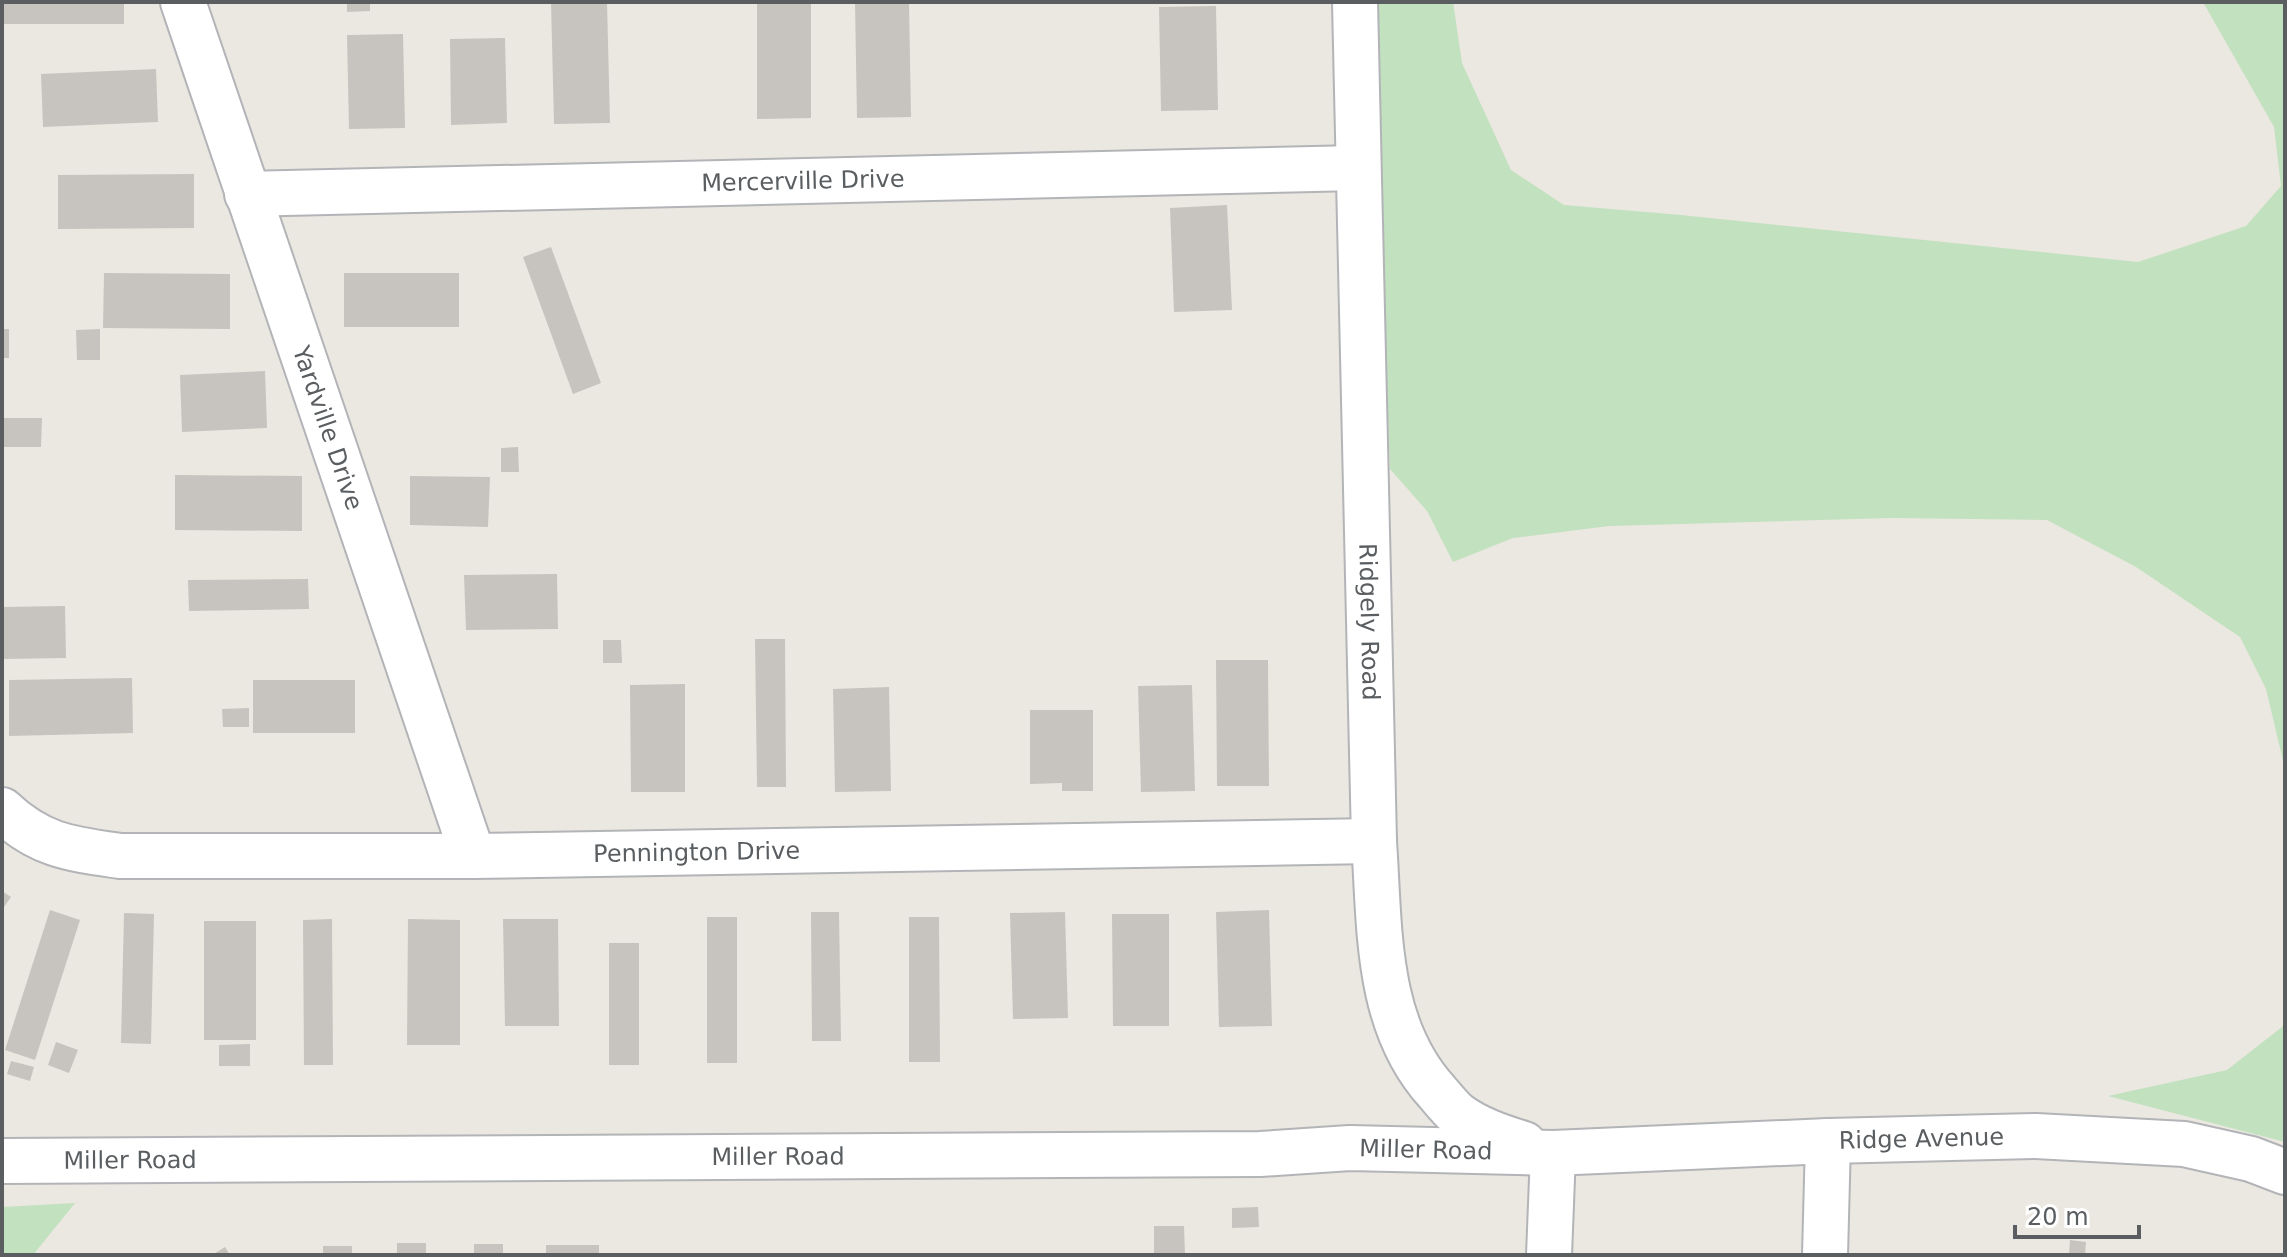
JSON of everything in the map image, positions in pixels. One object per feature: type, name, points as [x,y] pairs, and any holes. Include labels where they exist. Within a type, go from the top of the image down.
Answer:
[{"type":"street","name":"Yardville Drive","points":[[183,2],[473,856]]},
{"type":"street","name":"Ridgely Road","points":[[1355,2],[1374,841],[1381,941],[1392,1014],[1411,1057],[1431,1086],[1457,1114],[1493,1134],[1553,1153]]},
{"type":"street","name":"Mercerville Drive","points":[[247,194],[1357,168]]},
{"type":"street","name":"Pennington Drive","points":[[12,820],[64,848],[120,856],[473,856],[1374,841]]},
{"type":"street","name":"Ridge Avenue","points":[[1553,1153],[2036,1136],[2184,1144],[2251,1159],[2285,1172]]},
{"type":"street","points":[[1825,1255],[1828,1141]]},
{"type":"street","name":"Miller Road","points":[[2,1161],[1244,1154],[1350,1148],[1553,1153]]},
{"type":"street","points":[[1549,1255],[1553,1153]]},
{"type":"green space","points":[[1372,2],[1453,2],[1462,63],[1511,170],[1564,205],[2138,262],[2246,226],[2281,186],[2274,127],[2203,2],[2285,2],[2285,769],[2266,689],[2240,637],[2136,567],[2047,520],[1890,518],[1609,526],[1513,538],[1453,562],[1427,511],[1390,469]]},
{"type":"green space","points":[[2285,1021],[2285,1142],[2108,1096],[2227,1070],[2282,1027]]},
{"type":"green space","points":[[75,1203],[33,1255],[2,1255],[2,1207]]},
{"type":"building","points":[[2,2],[124,2],[124,24],[2,24]]},
{"type":"building","points":[[347,2],[370,2],[370,11],[347,12]]},
{"type":"building","points":[[551,2],[607,2],[610,123],[554,124]]},
{"type":"building","points":[[757,2],[811,2],[811,118],[757,119]]},
{"type":"building","points":[[855,2],[909,2],[911,117],[857,118]]},
{"type":"building","points":[[1216,6],[1218,110],[1161,111],[1159,7]]},
{"type":"building","points":[[403,34],[405,128],[349,129],[347,35]]},
{"type":"building","points":[[505,38],[507,123],[451,125],[450,39]]},
{"type":"building","points":[[156,69],[158,122],[43,127],[41,74]]},
{"type":"building","points":[[194,174],[194,228],[58,229],[58,175]]},
{"type":"building","points":[[1227,205],[1232,310],[1174,312],[1170,208]]},
{"type":"building","points":[[551,247],[601,383],[573,394],[523,257]]},
{"type":"building","points":[[104,273],[230,274],[230,329],[103,328]]},
{"type":"building","points":[[344,273],[459,273],[459,327],[344,327]]},
{"type":"building","points":[[2,329],[9,329],[9,358],[2,358]]},
{"type":"building","points":[[100,329],[100,360],[77,360],[76,330]]},
{"type":"building","points":[[265,371],[267,428],[182,432],[180,375]]},
{"type":"building","points":[[2,418],[42,418],[41,447],[2,447]]},
{"type":"building","points":[[518,447],[519,472],[501,472],[501,448]]},
{"type":"building","points":[[175,475],[302,476],[302,531],[175,530]]},
{"type":"building","points":[[410,476],[490,477],[488,527],[410,525]]},
{"type":"building","points":[[557,574],[558,629],[466,630],[464,575]]},
{"type":"building","points":[[308,579],[309,609],[189,611],[188,580]]},
{"type":"building","points":[[65,606],[66,658],[2,659],[2,607]]},
{"type":"building","points":[[755,639],[785,639],[786,787],[757,787]]},
{"type":"building","points":[[603,640],[621,640],[622,663],[603,663]]},
{"type":"building","points":[[1216,660],[1268,660],[1269,786],[1217,786]]},
{"type":"building","points":[[132,678],[133,733],[9,736],[9,680]]},
{"type":"building","points":[[253,680],[355,680],[355,733],[253,733]]},
{"type":"building","points":[[685,684],[685,792],[631,792],[630,685]]},
{"type":"building","points":[[1192,685],[1195,791],[1141,792],[1138,686]]},
{"type":"building","points":[[889,687],[891,791],[835,792],[833,689]]},
{"type":"building","points":[[249,708],[249,727],[223,727],[222,709]]},
{"type":"building","points":[[1030,710],[1093,710],[1093,791],[1062,791],[1062,783],[1030,784]]},
{"type":"building","points":[[2,891],[11,897],[2,910]]},
{"type":"building","points":[[50,910],[80,920],[35,1060],[5,1050]]},
{"type":"building","points":[[1269,910],[1272,1026],[1219,1027],[1216,912]]},
{"type":"building","points":[[811,912],[839,912],[841,1041],[812,1041]]},
{"type":"building","points":[[1065,912],[1068,1018],[1013,1019],[1010,913]]},
{"type":"building","points":[[124,913],[154,914],[151,1044],[121,1043]]},
{"type":"building","points":[[1112,914],[1169,914],[1169,1026],[1113,1026]]},
{"type":"building","points":[[707,917],[737,917],[737,1063],[707,1063]]},
{"type":"building","points":[[909,917],[939,917],[940,1062],[909,1062]]},
{"type":"building","points":[[332,919],[333,1065],[304,1065],[303,920]]},
{"type":"building","points":[[408,919],[460,920],[460,1045],[407,1045]]},
{"type":"building","points":[[503,919],[558,919],[559,1026],[505,1026]]},
{"type":"building","points":[[204,921],[256,921],[256,1040],[204,1040]]},
{"type":"building","points":[[609,943],[639,943],[639,1065],[609,1065]]},
{"type":"building","points":[[56,1042],[78,1050],[69,1073],[48,1065]]},
{"type":"building","points":[[250,1044],[250,1066],[219,1066],[219,1045]]},
{"type":"building","points":[[11,1061],[34,1067],[30,1081],[7,1074]]},
{"type":"building","points":[[1258,1207],[1259,1227],[1232,1228],[1232,1208]]},
{"type":"building","points":[[1154,1226],[1184,1226],[1185,1255],[1154,1255]]},
{"type":"building","points":[[2070,1240],[2086,1242],[2085,1255],[2069,1255]]},
{"type":"building","points":[[397,1243],[426,1243],[426,1255],[397,1255]]},
{"type":"building","points":[[474,1244],[503,1244],[503,1255],[474,1255]]},
{"type":"building","points":[[546,1245],[599,1245],[599,1255],[546,1255]]},
{"type":"building","points":[[323,1246],[352,1246],[352,1255],[323,1255]]},
{"type":"building","points":[[225,1247],[230,1255],[212,1255]]}]
